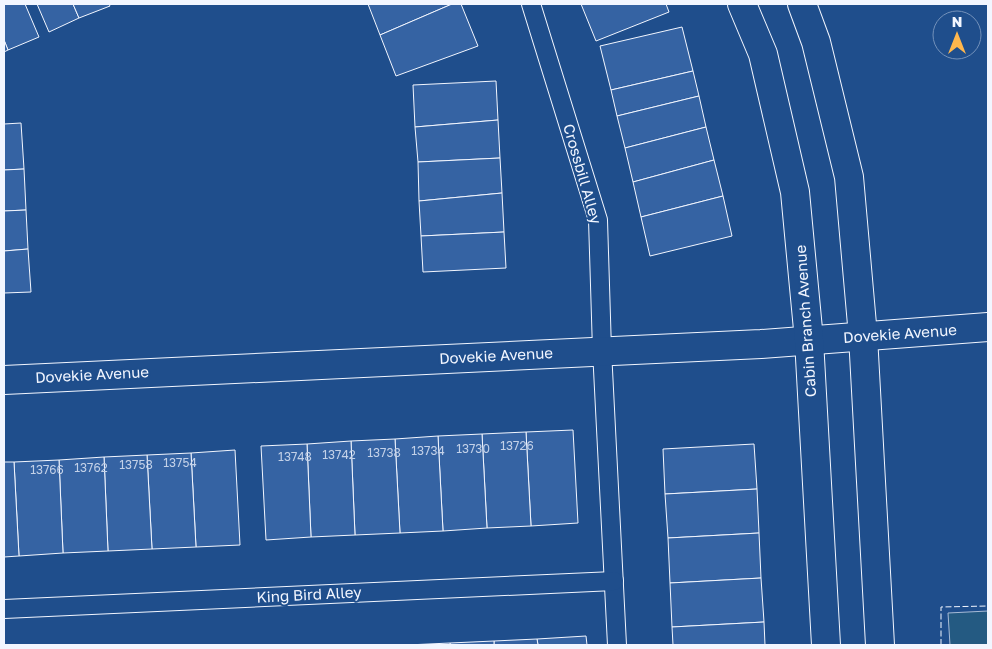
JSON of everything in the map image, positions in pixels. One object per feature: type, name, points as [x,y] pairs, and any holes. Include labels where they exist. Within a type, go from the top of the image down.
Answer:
[{"type":"street","name":"Cabin Branch Avenue","points":[[742,4],[763,54],[795,192],[809,340],[826,645]]},
{"type":"street","points":[[802,4],[816,42],[849,177],[863,336],[880,645]]},
{"type":"street","name":"Dovekie Avenue","points":[[4,380],[809,340],[988,328]]},
{"type":"lane","name":"Crossbill Alley","points":[[531,4],[598,220],[602,350]]},
{"type":"lane","points":[[602,350],[617,645]]},
{"type":"lane","name":"King Bird Alley","points":[[4,609],[614,581]]},
{"type":"shaded area","points":[[988,611],[988,645],[950,645],[948,613]]},
{"type":"building","points":[[4,4],[25,4],[39,37],[8,50],[4,40]]},
{"type":"building","points":[[37,4],[73,4],[79,18],[49,32]]},
{"type":"building","points":[[73,4],[109,4],[110,6],[79,18]]},
{"type":"building","points":[[368,4],[452,4],[380,35]]},
{"type":"building","points":[[452,4],[461,4],[478,46],[396,76],[380,35]]},
{"type":"building","points":[[581,4],[666,4],[669,12],[596,41]]},
{"type":"building","points":[[682,27],[693,71],[611,90],[600,46]]},
{"type":"building","points":[[4,40],[8,50],[4,52]]},
{"type":"building","points":[[693,71],[699,96],[617,116],[611,90]]},
{"type":"building","points":[[496,81],[498,120],[415,127],[413,85]]},
{"type":"building","points":[[699,96],[706,127],[625,148],[617,116]]},
{"type":"building","points":[[498,120],[500,158],[418,162],[415,127]]},
{"type":"building","points":[[21,123],[24,169],[4,170],[4,124]]},
{"type":"building","points":[[706,127],[714,160],[633,182],[625,148]]},
{"type":"building","points":[[500,158],[502,193],[419,201],[418,162]]},
{"type":"building","points":[[714,160],[723,196],[641,217],[633,182]]},
{"type":"building","points":[[24,169],[26,210],[4,211],[4,170]]},
{"type":"building","points":[[502,193],[504,232],[421,236],[419,201]]},
{"type":"building","points":[[723,196],[732,236],[650,256],[641,217]]},
{"type":"building","points":[[26,210],[28,249],[4,251],[4,211]]},
{"type":"building","points":[[504,232],[506,268],[423,272],[421,236]]},
{"type":"building","points":[[28,249],[31,292],[4,293],[4,251]]},
{"type":"building","points":[[573,430],[578,523],[531,526],[526,432]]},
{"type":"building","points":[[526,432],[531,526],[487,528],[482,434]]},
{"type":"building","points":[[482,434],[487,528],[443,531],[438,436]]},
{"type":"building","points":[[438,436],[443,531],[400,533],[395,439]]},
{"type":"building","points":[[395,439],[400,533],[355,535],[351,441]]},
{"type":"building","points":[[351,441],[355,535],[311,537],[307,444]]},
{"type":"building","points":[[307,444],[311,537],[266,540],[261,446]]},
{"type":"building","points":[[754,444],[757,489],[665,494],[663,449]]},
{"type":"building","points":[[235,450],[240,545],[196,547],[191,453]]},
{"type":"building","points":[[191,453],[196,547],[152,549],[147,455]]},
{"type":"building","points":[[147,455],[152,549],[108,551],[104,457]]},
{"type":"building","points":[[104,457],[108,551],[63,553],[59,460]]},
{"type":"building","points":[[59,460],[63,553],[19,556],[14,462]]},
{"type":"building","points":[[4,462],[14,462],[19,556],[4,557]]},
{"type":"building","points":[[757,489],[759,533],[668,538],[665,494]]},
{"type":"building","points":[[759,533],[761,578],[670,583],[668,538]]},
{"type":"building","points":[[761,578],[764,622],[672,627],[670,583]]},
{"type":"building","points":[[764,622],[765,645],[673,645],[672,627]]},
{"type":"building","points":[[586,636],[587,645],[538,645],[537,639]]},
{"type":"building","points":[[537,639],[538,645],[494,645],[494,641]]},
{"type":"building","points":[[494,641],[494,645],[450,645],[450,643]]},
{"type":"building","points":[[450,643],[450,645],[407,645]]},
{"type":"fence","points":[[941,645],[941,607],[988,606]]}]
